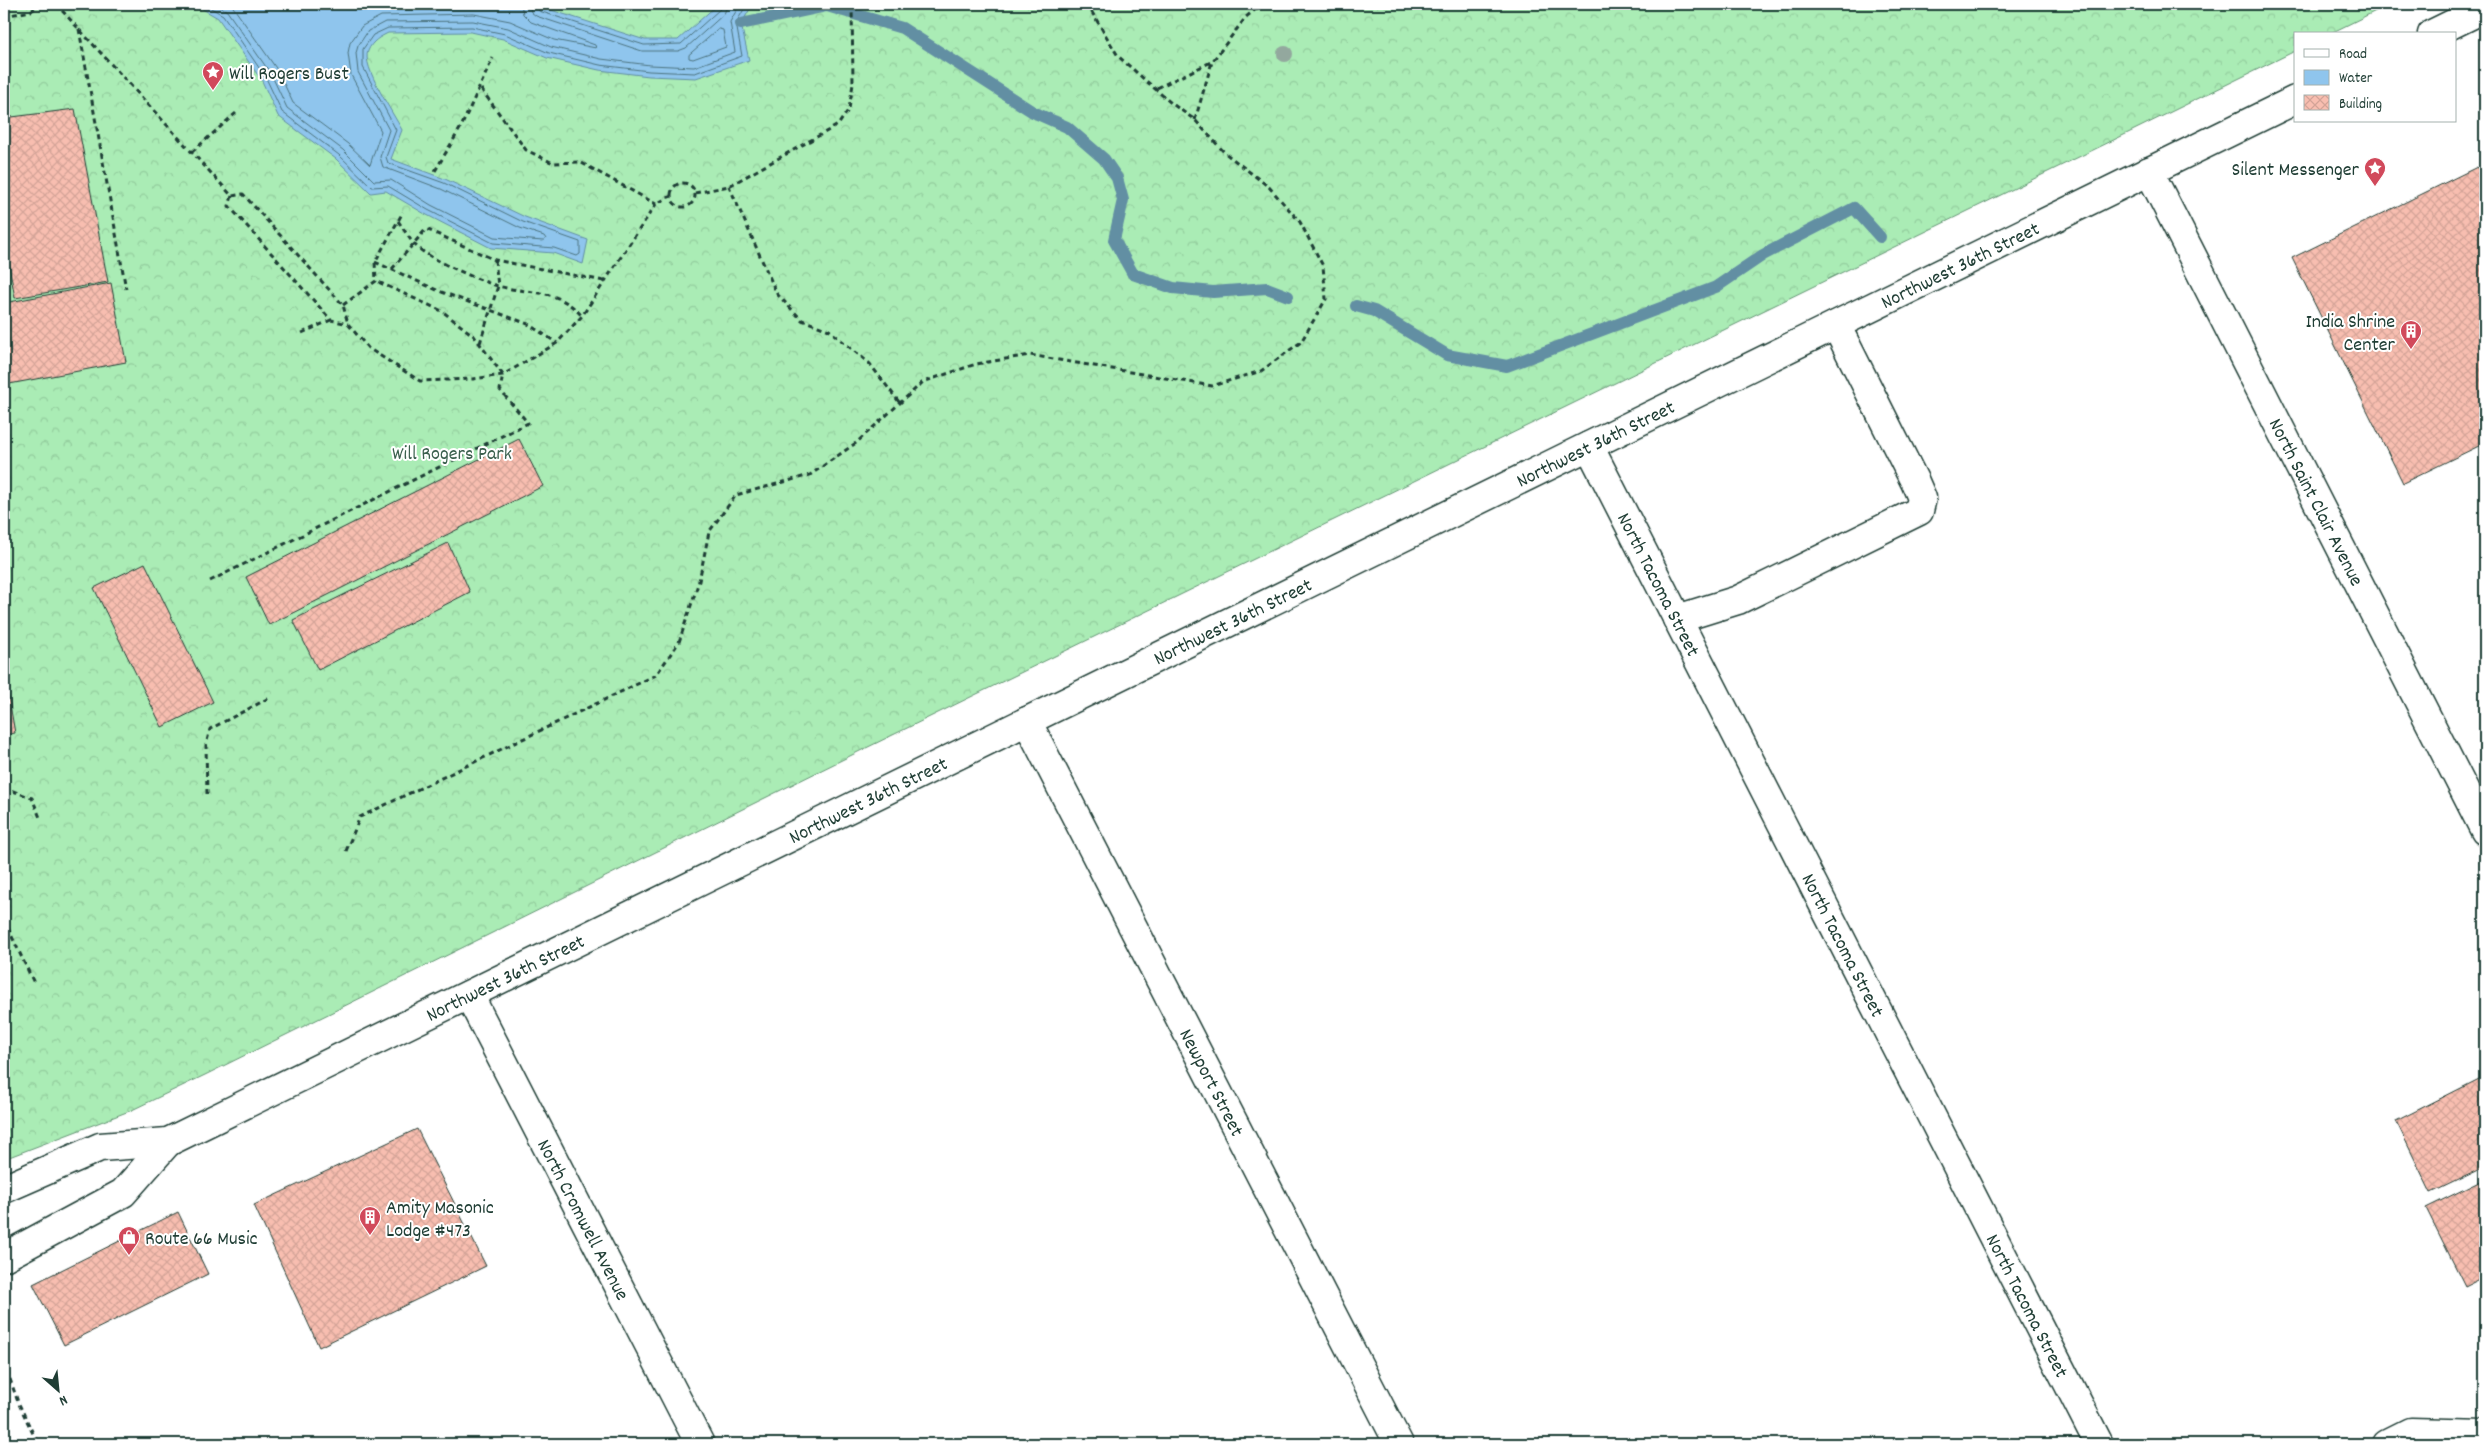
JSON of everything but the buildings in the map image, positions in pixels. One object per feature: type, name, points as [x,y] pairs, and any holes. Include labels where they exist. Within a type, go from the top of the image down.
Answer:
[{"type":"street","points":[[2436,32],[2485,8]]},
{"type":"street","name":"Northwest 36th Street","points":[[4,1189],[100,1147],[168,1142],[2294,100]]},
{"type":"street","name":"North Saint Clair Avenue","points":[[2149,171],[2485,832]]},
{"type":"street","points":[[1677,619],[1738,600],[1919,511],[1922,498],[1915,482],[1836,325]]},
{"type":"street","name":"North Tacoma Street","points":[[1589,446],[2099,1444]]},
{"type":"street","name":"Newport Street","points":[[1027,721],[1399,1444]]},
{"type":"street","name":"North Cromwell Avenue","points":[[469,995],[700,1444]]},
{"type":"street","name":"Northwest 36th Street","points":[[4,1257],[123,1193],[168,1142]]},
{"type":"street","points":[[2387,1444],[2411,1432],[2485,1434]]},
{"type":"path","points":[[4,16],[31,11],[41,4]]},
{"type":"path","points":[[56,4],[232,196]]},
{"type":"path","points":[[695,193],[729,186],[838,125],[849,109],[852,92],[852,4]]},
{"type":"path","points":[[346,852],[360,817],[656,675],[679,642],[699,580],[709,532],[736,495],[810,475],[856,443],[923,382],[976,364],[1030,355],[1212,386],[1261,371],[1301,342],[1326,299],[1323,266],[1300,222],[1269,187],[1225,153],[1195,120],[1171,103],[1118,56],[1087,4]]},
{"type":"path","points":[[1195,120],[1212,62],[1246,17],[1262,4]]},
{"type":"path","points":[[78,28],[126,289]]},
{"type":"path","points":[[435,171],[462,127],[493,58]]},
{"type":"path","points":[[1156,88],[1212,62]]},
{"type":"path","points":[[480,89],[526,150],[553,162],[580,162],[656,204]]},
{"type":"path","points":[[192,152],[236,113]]},
{"type":"path","points":[[684,182],[692,186],[695,193],[693,201],[687,206],[676,204],[671,196],[673,187],[684,182]]},
{"type":"path","points":[[729,186],[777,294],[802,320],[829,330],[870,364],[899,402]]},
{"type":"path","points":[[232,196],[243,194],[343,306],[348,324],[368,348],[420,381],[473,379],[503,375],[557,343],[582,316],[656,204],[671,196]]},
{"type":"path","points":[[232,196],[229,206],[331,320],[348,324]]},
{"type":"path","points":[[376,281],[375,262],[403,212]]},
{"type":"path","points":[[398,221],[417,247],[447,265],[498,286],[543,292],[570,302],[582,316]]},
{"type":"path","points":[[392,269],[413,241],[426,229],[494,260],[604,281]]},
{"type":"path","points":[[480,343],[498,286],[494,260]]},
{"type":"path","points":[[375,262],[439,291],[528,324],[557,343]]},
{"type":"path","points":[[343,306],[376,281]]},
{"type":"path","points":[[210,581],[528,423],[500,390],[503,375],[474,336],[442,311],[376,281]]},
{"type":"path","points":[[302,334],[331,320]]},
{"type":"path","points":[[207,794],[206,745],[210,728],[269,698]]},
{"type":"path","points":[[4,794],[13,791],[32,798],[41,820]]},
{"type":"path","points":[[4,920],[34,983]]},
{"type":"path","points":[[4,1362],[18,1402],[38,1444]]},
{"type":"green space","name":"Will Rogers Park","points":[[4,4],[2390,4],[2333,32],[2294,32],[2294,51],[860,751],[205,1075],[132,1110],[4,1159]]},
{"type":"water","points":[[194,4],[532,4],[645,40],[678,40],[718,4],[753,4],[741,24],[749,60],[696,78],[649,76],[599,70],[547,58],[503,39],[471,32],[388,33],[377,40],[368,51],[369,67],[379,90],[402,130],[391,159],[445,179],[525,217],[588,240],[583,264],[553,253],[491,248],[425,214],[386,191],[371,193],[336,159],[278,116],[262,81],[218,18]]},
{"type":"waterway","points":[[741,24],[827,6],[902,28],[1033,112],[1067,127],[1104,159],[1117,178],[1123,200],[1114,240],[1133,274],[1173,288],[1213,292],[1267,288],[1288,296]]},
{"type":"waterway","points":[[1356,306],[1374,311],[1447,355],[1507,366],[1716,287],[1763,255],[1854,208],[1880,237]]},
{"type":"place","name":"Will Rogers Bust","points":[[213,91]]},
{"type":"place","name":"Silent Messenger","points":[[2375,187]]},
{"type":"place","name":"India Shrine Center","points":[[2411,350]]},
{"type":"place","name":"Amity Masonic Lodge #473","points":[[370,1236]]},
{"type":"place","name":"Route 66 Music","points":[[129,1256]]}]
